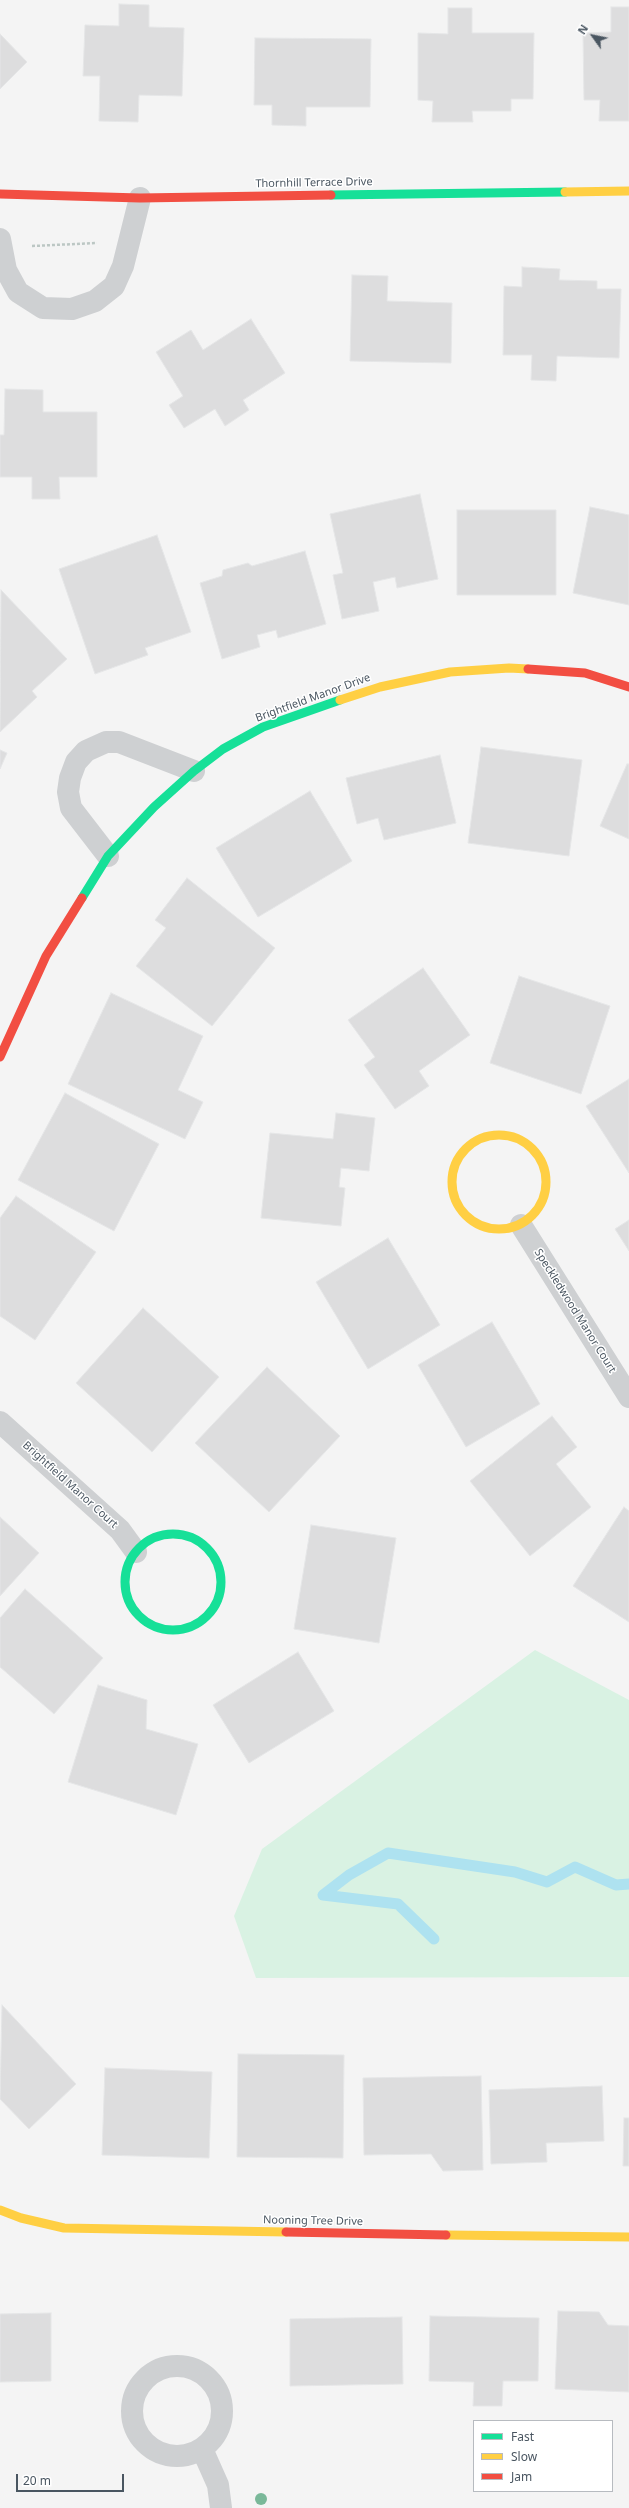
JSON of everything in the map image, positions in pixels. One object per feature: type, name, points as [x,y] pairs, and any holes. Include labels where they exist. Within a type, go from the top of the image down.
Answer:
[{"type":"street","name":"Thornhill Terrace Drive","points":[[0,194],[140,198],[629,191]]},
{"type":"street","points":[[0,239],[6,270],[18,292],[43,308],[72,309],[95,301],[114,286],[124,266],[140,198]]},
{"type":"street","name":"Brightfield Manor Drive","points":[[0,1056],[46,956],[108,856],[154,807],[194,771],[224,749],[263,727],[380,687],[450,672],[509,668],[585,673],[629,687]]},
{"type":"street","points":[[108,856],[71,808],[68,792],[70,778],[76,762],[86,751],[106,742],[119,742],[194,771]]},
{"type":"street","points":[[500,1135],[515,1138],[529,1145],[539,1157],[545,1171],[546,1187],[542,1202],[533,1215],[521,1224],[506,1229],[492,1229],[472,1220],[457,1203],[453,1189],[453,1174],[457,1163],[470,1145],[485,1138],[500,1135]]},
{"type":"street","name":"Speckledwood Manor Court","points":[[521,1224],[629,1397]]},
{"type":"street","name":"Brightfield Manor Court","points":[[0,1422],[120,1530],[136,1552]]},
{"type":"street","points":[[178,1534],[194,1538],[207,1547],[216,1559],[221,1574],[221,1590],[216,1605],[207,1617],[186,1628],[164,1630],[148,1624],[135,1613],[128,1598],[125,1582],[128,1566],[136,1552],[148,1541],[163,1535],[178,1534]]},
{"type":"street","name":"Nooning Tree Drive","points":[[0,2210],[20,2218],[64,2228],[101,2230],[629,2237]]},
{"type":"street","points":[[184,2365],[198,2370],[211,2380],[215,2386],[219,2393],[223,2408],[220,2424],[213,2438],[202,2449],[188,2455],[174,2456],[160,2454],[148,2446],[138,2436],[132,2423],[131,2408],[134,2394],[141,2382],[153,2372],[168,2366],[184,2365]]},
{"type":"street","points":[[202,2449],[218,2486],[221,2508]]},
{"type":"path","points":[[29,247],[98,243]]},
{"type":"green space","points":[[535,1650],[629,1700],[629,1977],[256,1978],[234,1916],[262,1849]]},
{"type":"building","points":[[119,4],[149,5],[149,27],[184,28],[182,96],[139,95],[138,122],[99,121],[100,76],[83,76],[85,25],[119,26]]},
{"type":"building","points":[[611,7],[629,7],[629,121],[599,121],[600,100],[584,100],[583,33],[611,32]]},
{"type":"building","points":[[448,8],[472,8],[472,33],[534,33],[533,99],[511,99],[511,111],[472,111],[473,122],[432,122],[433,101],[418,100],[418,33],[448,34]]},
{"type":"building","points":[[0,34],[27,62],[0,89]]},
{"type":"building","points":[[255,38],[371,39],[370,107],[306,107],[306,126],[272,125],[272,105],[254,105]]},
{"type":"building","points":[[522,267],[560,269],[559,280],[597,281],[597,289],[621,289],[619,358],[557,356],[556,381],[531,380],[532,355],[503,355],[504,286],[522,287]]},
{"type":"building","points":[[352,275],[388,276],[387,301],[452,303],[451,363],[350,361]]},
{"type":"building","points":[[251,319],[285,373],[243,400],[249,410],[225,426],[215,409],[184,428],[169,405],[183,396],[156,352],[191,330],[203,350]]},
{"type":"building","points":[[5,389],[43,390],[43,412],[97,412],[97,477],[59,477],[60,499],[32,499],[32,477],[0,477],[0,435],[4,435]]},
{"type":"building","points":[[420,494],[438,579],[397,588],[395,577],[373,582],[379,611],[342,619],[333,575],[343,573],[330,514]]},
{"type":"building","points":[[590,507],[629,515],[629,605],[573,593]]},
{"type":"building","points":[[457,510],[556,510],[556,595],[457,595]]},
{"type":"building","points":[[157,535],[191,632],[145,648],[148,655],[95,674],[59,569]]},
{"type":"building","points":[[305,551],[326,624],[278,638],[276,630],[257,635],[260,647],[222,659],[200,583],[222,576],[223,570],[248,563],[252,566]]},
{"type":"building","points":[[1,590],[67,659],[32,691],[37,697],[0,732]]},
{"type":"building","points":[[481,747],[582,760],[569,856],[468,843]]},
{"type":"building","points":[[0,750],[7,753],[0,769]]},
{"type":"building","points":[[440,755],[456,823],[384,840],[378,818],[357,824],[346,778]]},
{"type":"building","points":[[627,764],[629,764],[629,839],[600,826]]},
{"type":"building","points":[[310,791],[352,861],[258,917],[216,848]]},
{"type":"building","points":[[187,878],[275,948],[212,1026],[136,966],[166,928],[155,920]]},
{"type":"building","points":[[423,968],[470,1035],[419,1071],[429,1086],[395,1109],[364,1065],[375,1057],[348,1020]]},
{"type":"building","points":[[519,976],[610,1006],[581,1094],[490,1063]]},
{"type":"building","points":[[111,993],[203,1036],[178,1090],[203,1102],[185,1139],[68,1084]]},
{"type":"building","points":[[629,1079],[629,1173],[586,1106]]},
{"type":"building","points":[[65,1093],[159,1144],[114,1231],[18,1180]]},
{"type":"building","points":[[336,1113],[375,1118],[369,1171],[341,1168],[339,1187],[345,1188],[341,1226],[261,1218],[270,1133],[333,1139]]},
{"type":"building","points":[[16,1196],[96,1252],[35,1340],[0,1316],[0,1218]]},
{"type":"building","points":[[629,1220],[629,1251],[615,1229]]},
{"type":"building","points":[[388,1238],[440,1325],[368,1369],[316,1282]]},
{"type":"building","points":[[143,1308],[219,1377],[152,1452],[76,1383]]},
{"type":"building","points":[[492,1322],[540,1404],[466,1447],[418,1365]]},
{"type":"building","points":[[267,1367],[340,1436],[269,1512],[195,1443]]},
{"type":"building","points":[[552,1416],[577,1447],[556,1464],[591,1507],[530,1556],[470,1481]]},
{"type":"building","points":[[624,1507],[629,1511],[629,1622],[573,1586]]},
{"type":"building","points":[[0,1517],[39,1553],[0,1596]]},
{"type":"building","points":[[311,1525],[396,1538],[379,1643],[294,1629]]},
{"type":"building","points":[[25,1589],[103,1658],[54,1714],[0,1667],[0,1618]]},
{"type":"building","points":[[298,1652],[334,1711],[249,1763],[213,1705]]},
{"type":"building","points":[[98,1685],[147,1700],[146,1729],[198,1744],[176,1815],[68,1782]]},
{"type":"building","points":[[2,2005],[76,2084],[29,2129],[0,2099]]},
{"type":"building","points":[[238,2054],[344,2055],[343,2158],[237,2157]]},
{"type":"building","points":[[105,2068],[212,2072],[209,2158],[102,2155]]},
{"type":"building","points":[[481,2076],[483,2170],[443,2171],[431,2154],[364,2155],[363,2078]]},
{"type":"building","points":[[602,2086],[604,2141],[546,2143],[547,2162],[491,2164],[489,2090]]},
{"type":"building","points":[[624,2118],[629,2118],[629,2166],[623,2166]]},
{"type":"building","points":[[558,2311],[599,2312],[608,2325],[629,2326],[629,2392],[555,2389]]},
{"type":"building","points":[[51,2313],[51,2381],[0,2382],[0,2314]]},
{"type":"building","points":[[430,2316],[539,2318],[538,2381],[503,2381],[502,2406],[473,2406],[474,2382],[429,2381]]},
{"type":"building","points":[[402,2317],[403,2384],[290,2386],[290,2319]]},
{"type":"waterway","points":[[434,1939],[398,1904],[323,1895],[349,1875],[388,1853],[515,1872],[547,1882],[575,1867],[616,1885],[629,1884]]},
{"type":"traffic: fast","points":[[331,195],[565,192]]},
{"type":"traffic: fast","points":[[82,898],[108,856],[154,807],[194,771],[223,749],[263,727],[340,700]]},
{"type":"traffic: fast","points":[[173,1534],[191,1538],[200,1542],[207,1548],[213,1555],[217,1564],[221,1582],[217,1600],[213,1609],[207,1616],[200,1622],[191,1626],[173,1630],[155,1626],[146,1622],[139,1616],[133,1609],[129,1600],[125,1582],[129,1564],[133,1555],[139,1548],[146,1542],[155,1538],[173,1534]]},
{"type":"traffic: slow","points":[[565,192],[629,191]]},
{"type":"traffic: slow","points":[[340,700],[380,687],[450,672],[509,668],[528,669]]},
{"type":"traffic: slow","points":[[499,1135],[517,1139],[532,1149],[542,1164],[546,1182],[542,1200],[532,1215],[517,1225],[499,1229],[481,1225],[466,1215],[456,1200],[452,1182],[456,1164],[466,1149],[481,1139],[499,1135]]},
{"type":"traffic: slow","points":[[0,2210],[21,2218],[64,2228],[286,2232]]},
{"type":"traffic: slow","points":[[446,2235],[629,2237]]},
{"type":"traffic: jam","points":[[0,194],[140,198],[331,195]]},
{"type":"traffic: jam","points":[[528,669],[585,673],[629,687]]},
{"type":"traffic: jam","points":[[0,1057],[46,956],[82,898]]},
{"type":"traffic: jam","points":[[286,2232],[446,2235]]}]
